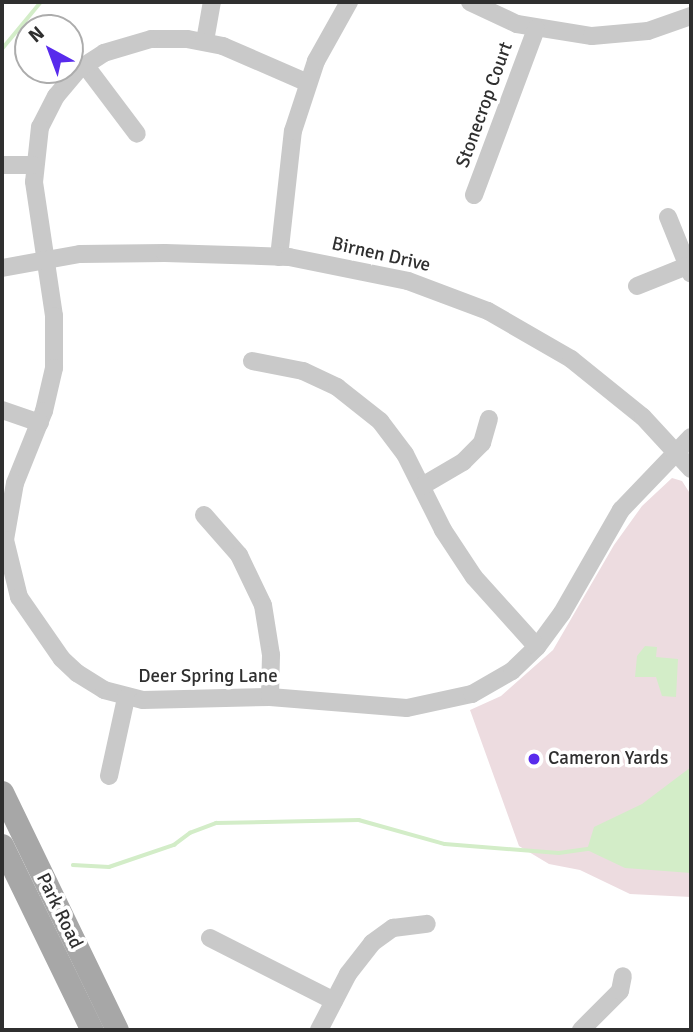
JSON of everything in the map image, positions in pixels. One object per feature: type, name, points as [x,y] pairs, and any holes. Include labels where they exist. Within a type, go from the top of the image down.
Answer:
[{"type":"main road","name":"Park Road","points":[[2,792],[117,1030]]},
{"type":"main road","name":"Park Road","points":[[2,845],[92,1030]]},
{"type":"street","points":[[205,41],[212,2]]},
{"type":"street","points":[[279,257],[287,161],[308,82],[349,2]]},
{"type":"street","points":[[470,2],[536,29],[620,35],[691,16]]},
{"type":"street","name":"Stonecrop Court","points":[[474,195],[536,29]]},
{"type":"street","name":"Deer Spring Lane","points":[[308,82],[205,41],[175,38],[134,42],[85,65],[45,115],[33,165],[55,345],[40,423],[15,483],[6,519],[6,552],[15,586],[62,659],[85,679],[126,698],[270,697],[395,708],[430,706],[493,684],[537,647],[562,613],[621,510],[691,437]]},
{"type":"street","points":[[85,65],[137,134]]},
{"type":"street","points":[[2,165],[33,165]]},
{"type":"street","points":[[637,286],[689,270],[668,217]]},
{"type":"street","name":"Birnen Drive","points":[[2,268],[45,260],[135,253],[279,257],[408,281],[488,311],[588,371],[676,451],[691,469]]},
{"type":"street","points":[[253,361],[303,371],[349,395],[396,440],[422,485],[443,530],[474,577],[537,647]]},
{"type":"street","points":[[2,410],[40,423]]},
{"type":"street","points":[[422,485],[447,473],[482,443],[489,419]]},
{"type":"street","points":[[204,515],[239,555],[263,605],[271,655],[270,697]]},
{"type":"street","points":[[109,776],[126,698]]},
{"type":"street","points":[[318,1030],[358,958],[381,935],[406,924],[427,924]]},
{"type":"street","points":[[209,938],[334,1001]]},
{"type":"street","points":[[581,1030],[620,991],[623,976]]},
{"type":"shaded area","points":[[672,478],[682,481],[691,495],[691,897],[630,894],[580,870],[549,864],[519,846],[470,710],[501,696],[553,650],[614,545],[642,506]]},
{"type":"shaded area","points":[[645,646],[657,647],[656,657],[678,659],[676,697],[662,696],[656,677],[635,677],[637,656]]},
{"type":"shaded area","points":[[691,767],[691,873],[625,868],[587,850],[594,827],[642,804]]},
{"type":"waterway","points":[[2,49],[41,2]]},
{"type":"waterway","points":[[73,865],[109,867],[174,845],[190,833],[216,823],[359,820],[445,844],[559,853],[589,849]]},
{"type":"place","name":"Cameron Yards","points":[[534,759]]}]
